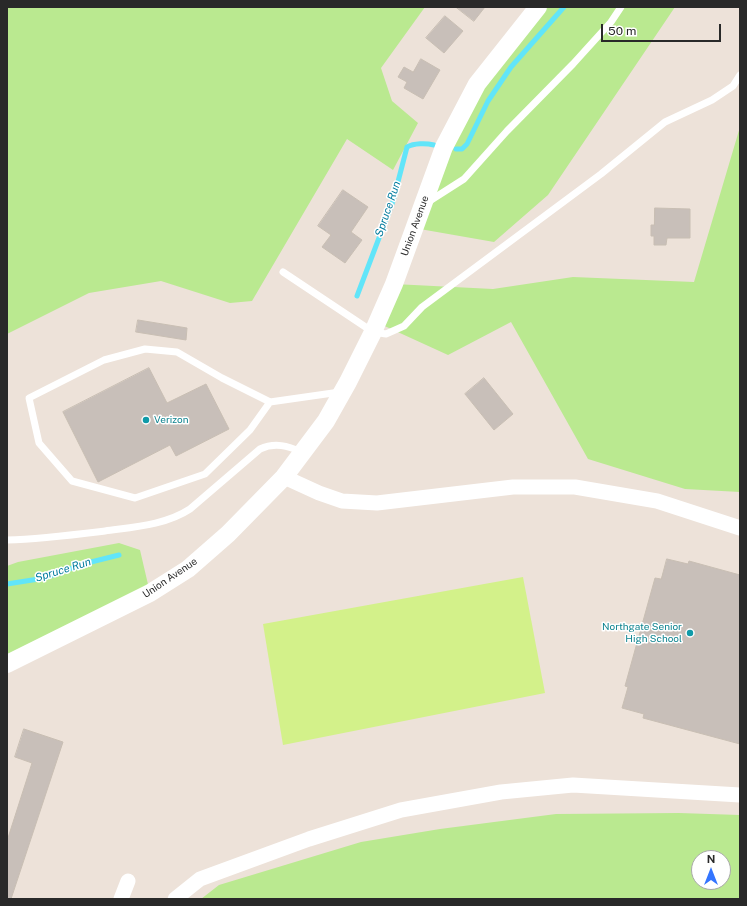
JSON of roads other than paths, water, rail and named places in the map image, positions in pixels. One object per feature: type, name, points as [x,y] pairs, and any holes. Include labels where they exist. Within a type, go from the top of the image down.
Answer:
[{"type":"street","name":"Union Avenue","points":[[7,664],[150,593],[188,569],[228,534],[284,477],[326,421],[343,392],[373,332],[394,284],[444,147],[477,84],[538,7]]},
{"type":"street","points":[[284,477],[319,493],[342,501],[377,503],[513,488],[575,488],[657,501],[740,528]]},
{"type":"street","points":[[174,899],[200,879],[309,839],[401,810],[501,792],[572,785],[740,796]]},
{"type":"street","points":[[121,899],[128,881]]},
{"type":"lane","points":[[422,205],[464,179],[506,131],[611,22],[621,7]]},
{"type":"lane","points":[[283,272],[373,332],[386,334],[404,326],[422,307],[601,174],[665,122],[712,100],[733,86],[740,75]]},
{"type":"lane","points":[[270,402],[250,430],[205,474],[135,498],[72,481],[38,443],[29,398],[104,360],[145,349],[177,352],[222,378],[270,402],[343,392]]},
{"type":"lane","points":[[7,540],[56,538],[135,527],[167,520],[180,516],[190,509],[260,448],[271,445],[279,445],[302,452]]},
{"type":"waterway","name":"Spruce Run","points":[[456,149],[462,149],[467,144],[488,101],[511,67],[564,7]]},
{"type":"waterway","name":"Spruce Run","points":[[357,296],[393,201],[407,147],[420,144],[434,145]]},
{"type":"waterway","name":"Spruce Run","points":[[7,584],[45,578],[83,564],[119,555]]},
{"type":"place","name":"Verizon","points":[[146,420]]},
{"type":"place","name":"Northgate Senior High School","points":[[690,633]]}]
